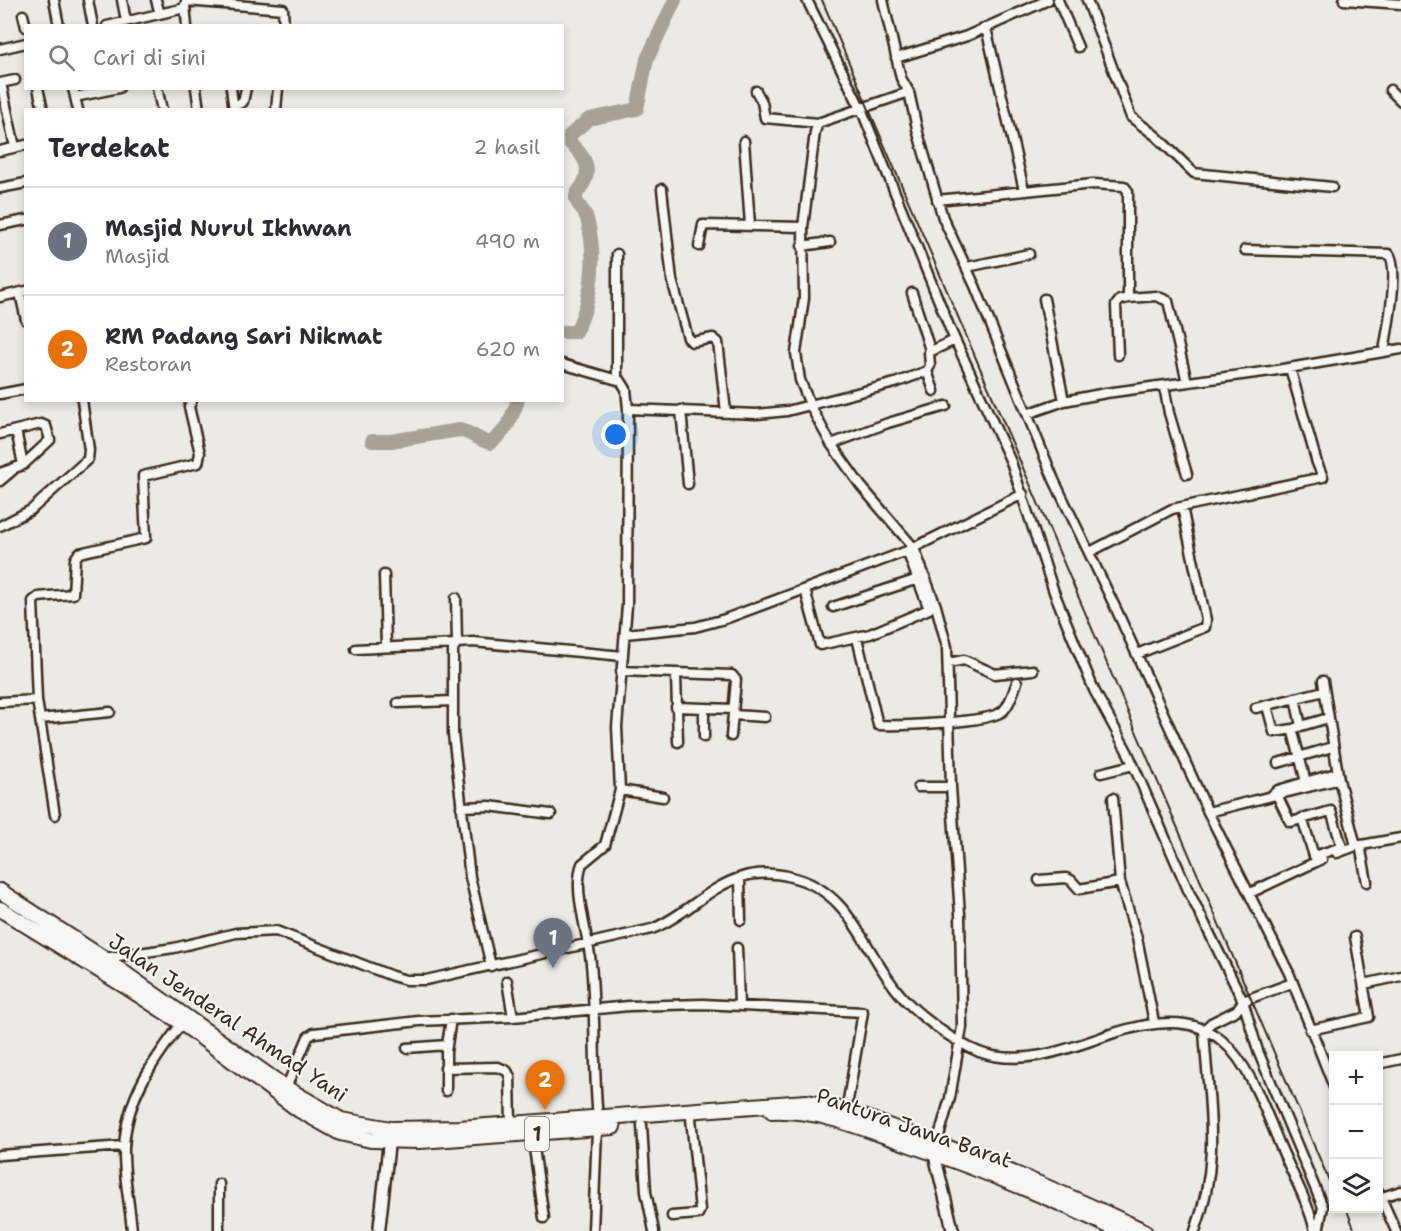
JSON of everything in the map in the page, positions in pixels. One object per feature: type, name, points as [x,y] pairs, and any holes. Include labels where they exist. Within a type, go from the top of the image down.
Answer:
[{"type":"highway","name":"Jalan Jenderal Ahmad Yani","points":[[0,891],[103,958],[286,1088],[340,1120],[390,1135],[511,1124],[598,1124],[791,1101],[819,1104],[846,1112],[936,1148],[1019,1174],[1144,1231]]},
{"type":"highway","name":"Pantura Jawa Barat","points":[[2,912],[182,1023],[318,1123],[355,1138],[390,1135],[532,1134],[598,1124],[642,1125],[764,1111],[803,1112],[936,1148],[1119,1231]]},
{"type":"street","points":[[54,0],[59,24]]},
{"type":"street","points":[[88,0],[93,24]]},
{"type":"street","points":[[122,0],[126,21]]},
{"type":"street","points":[[156,0],[160,14]]},
{"type":"street","points":[[807,0],[862,111],[955,340],[1023,494],[1054,592],[1094,690],[1133,765],[1188,890],[1243,1001],[1258,1051],[1323,1207],[1317,1231]]},
{"type":"street","points":[[883,0],[896,58],[909,92],[937,200],[967,267],[1054,480],[1090,552],[1208,812],[1293,983],[1310,1030],[1329,1071]]},
{"type":"street","points":[[896,58],[987,28],[1048,0]]},
{"type":"street","points":[[1058,0],[1078,47]]},
{"type":"street","points":[[1087,0],[1131,117],[1162,141],[1194,173],[1332,187]]},
{"type":"street","points":[[1344,0],[1401,4]]},
{"type":"street","points":[[115,24],[160,14],[186,3],[283,9],[284,24]]},
{"type":"street","points":[[186,3],[187,24]]},
{"type":"street","points":[[23,15],[25,24]]},
{"type":"street","points":[[987,28],[1024,190]]},
{"type":"street","points":[[0,49],[24,43]]},
{"type":"street","points":[[15,80],[1,83],[4,116],[15,147]]},
{"type":"street","points":[[38,90],[43,108]]},
{"type":"street","points":[[78,108],[74,93],[101,90]]},
{"type":"street","points":[[158,90],[162,108]]},
{"type":"street","points":[[196,90],[199,108]]},
{"type":"street","points":[[231,90],[234,108],[243,102],[246,90]]},
{"type":"street","points":[[276,108],[278,90]]},
{"type":"street","points":[[1390,90],[1401,101]]},
{"type":"street","points":[[756,92],[762,102],[764,117],[818,123],[862,111],[909,92]]},
{"type":"street","points":[[818,123],[810,158],[803,227],[804,298],[796,352],[801,380],[811,407],[831,444],[910,549],[944,632],[948,663],[951,787],[960,914],[960,1042],[950,1098],[936,1148],[953,1231]]},
{"type":"street","points":[[744,141],[750,225]]},
{"type":"street","points":[[0,151],[24,145]]},
{"type":"street","points":[[0,188],[24,183]]},
{"type":"street","points":[[937,200],[1024,190],[1119,184],[1126,188],[1128,298]]},
{"type":"street","points":[[662,189],[672,279],[688,338],[692,342],[713,338],[718,342],[726,412]]},
{"type":"street","points":[[0,225],[24,220]]},
{"type":"street","points":[[699,246],[701,225],[803,227]]},
{"type":"street","points":[[802,246],[830,242]]},
{"type":"street","points":[[1245,250],[1389,255],[1393,263],[1384,351]]},
{"type":"street","points":[[617,254],[617,379]]},
{"type":"street","points":[[967,267],[1029,254]]},
{"type":"street","points":[[0,297],[23,292]]},
{"type":"street","points":[[628,409],[770,413],[811,407],[895,383],[927,371],[930,366],[930,350],[912,293]]},
{"type":"street","points":[[1118,355],[1116,305],[1120,300],[1128,298],[1156,296],[1168,302],[1187,382]]},
{"type":"street","points":[[1044,299],[1064,401]]},
{"type":"street","points":[[930,350],[955,340]]},
{"type":"street","points":[[1027,414],[1064,401],[1290,368],[1401,349]]},
{"type":"street","points":[[564,365],[617,379],[627,389],[628,409],[625,634],[617,727],[620,790],[605,845],[585,861],[580,870],[580,894],[592,984],[598,1124],[593,1231]]},
{"type":"street","points":[[1090,552],[1162,513],[1323,477],[1290,368]]},
{"type":"street","points":[[927,371],[934,391]]},
{"type":"street","points":[[1164,386],[1168,413],[1188,474]]},
{"type":"street","points":[[0,394],[24,389]]},
{"type":"street","points":[[0,526],[31,510],[88,459],[89,450],[82,402]]},
{"type":"street","points":[[55,815],[37,700],[33,601],[38,597],[73,594],[75,559],[79,553],[146,538],[143,476],[195,464],[200,460],[189,407],[191,402]]},
{"type":"street","points":[[831,444],[888,423],[946,406]]},
{"type":"street","points":[[681,410],[688,484]]},
{"type":"street","points":[[0,434],[41,424],[46,426],[49,435],[48,444],[23,465],[0,473]]},
{"type":"street","points":[[16,430],[23,465]]},
{"type":"street","points":[[0,481],[12,470]]},
{"type":"street","points":[[625,634],[711,623],[805,590],[910,549],[1023,494]]},
{"type":"street","points":[[1137,654],[1205,627],[1182,507]]},
{"type":"street","points":[[384,575],[386,646]]},
{"type":"street","points":[[833,608],[922,578]]},
{"type":"street","points":[[805,590],[820,645],[856,638],[932,607]]},
{"type":"street","points":[[456,597],[453,734],[474,903],[491,966]]},
{"type":"street","points":[[856,638],[878,725],[948,722],[1000,713],[1007,706],[1017,682]]},
{"type":"street","points":[[356,649],[473,642],[623,656]]},
{"type":"street","points":[[948,663],[964,660],[995,674],[1033,670]]},
{"type":"street","points":[[621,671],[676,675],[732,675],[736,680],[731,736]]},
{"type":"street","points":[[676,675],[678,742]]},
{"type":"street","points":[[1323,681],[1339,780],[1367,882]]},
{"type":"street","points":[[1256,708],[1320,692]]},
{"type":"street","points":[[1208,812],[1307,784],[1299,757],[1295,698]]},
{"type":"street","points":[[0,702],[37,700]]},
{"type":"street","points":[[398,703],[453,701]]},
{"type":"street","points":[[1267,706],[1274,732],[1325,719]]},
{"type":"street","points":[[676,707],[704,708],[765,717]]},
{"type":"street","points":[[704,708],[704,737]]},
{"type":"street","points":[[40,719],[110,712]]},
{"type":"street","points":[[1278,763],[1329,748]]},
{"type":"street","points":[[1101,773],[1133,765]]},
{"type":"street","points":[[918,787],[951,787]]},
{"type":"street","points":[[620,790],[663,797]]},
{"type":"street","points":[[1274,794],[1288,821],[1342,808]]},
{"type":"street","points":[[1113,798],[1120,882],[1137,938],[1154,1022]]},
{"type":"street","points":[[461,807],[489,806],[551,814]]},
{"type":"street","points":[[1302,818],[1313,855],[1317,856],[1342,847],[1331,811]]},
{"type":"street","points":[[1250,893],[1312,862],[1358,846],[1401,838]]},
{"type":"street","points":[[103,958],[174,948],[236,933],[276,931],[406,980],[426,980],[666,923],[710,892],[740,878],[759,874],[780,874],[823,890],[854,922],[898,993],[913,1008],[960,1042],[993,1055],[1046,1055],[1154,1022],[1181,1024],[1204,1030],[1232,1049],[1253,1079],[1317,1231]]},
{"type":"street","points":[[740,878],[741,920]]},
{"type":"street","points":[[1039,880],[1066,878],[1079,889],[1120,882]]},
{"type":"street","points":[[1310,1030],[1369,1017],[1355,937]]},
{"type":"street","points":[[737,948],[739,1005]]},
{"type":"street","points":[[1364,984],[1401,976]]},
{"type":"street","points":[[507,981],[513,1017]]},
{"type":"street","points":[[1204,1030],[1211,1023],[1236,1010],[1243,1001],[1293,983]]},
{"type":"street","points":[[286,1088],[310,1035],[451,1019],[513,1017],[629,1006],[739,1005],[863,1012],[846,1112]]},
{"type":"street","points":[[446,1091],[445,1068],[451,1019]]},
{"type":"street","points":[[132,1231],[124,1146],[131,1106],[138,1086],[182,1023]]},
{"type":"street","points":[[1195,1231],[1204,1202],[1212,1151],[1211,1092],[1204,1030]]},
{"type":"street","points":[[407,1048],[447,1045]]},
{"type":"street","points":[[1383,1063],[1401,1059]]},
{"type":"street","points":[[445,1068],[498,1067],[507,1071],[510,1077],[511,1124]]},
{"type":"street","points":[[672,1216],[698,1214],[700,1210],[691,1118]]},
{"type":"street","points":[[642,1125],[646,1192],[654,1231]]},
{"type":"street","points":[[532,1134],[544,1218]]},
{"type":"street","points":[[379,1231],[390,1135]]},
{"type":"street","points":[[0,1155],[124,1146]]},
{"type":"street","points":[[219,1184],[219,1231]]},
{"type":"street","points":[[1383,1194],[1401,1191]]},
{"type":"street","points":[[1383,1201],[1396,1231]]},
{"type":"waterway","points":[[564,332],[576,332],[582,319],[592,276],[590,233],[585,213],[576,197],[585,180],[587,168],[583,157],[570,143],[570,135],[589,119],[637,109],[647,59],[675,0]]},
{"type":"waterway","points":[[372,441],[391,441],[459,430],[490,443],[508,424],[517,402]]},
{"type":"railway","points":[[822,0],[1329,1180]]},
{"type":"railway","points":[[1348,1213],[1355,1231]]},
{"type":"place","name":"Masjid Nurul Ikhwan","points":[[553,968]]},
{"type":"place","name":"RM Padang Sari Nikmat","points":[[545,1110]]}]
